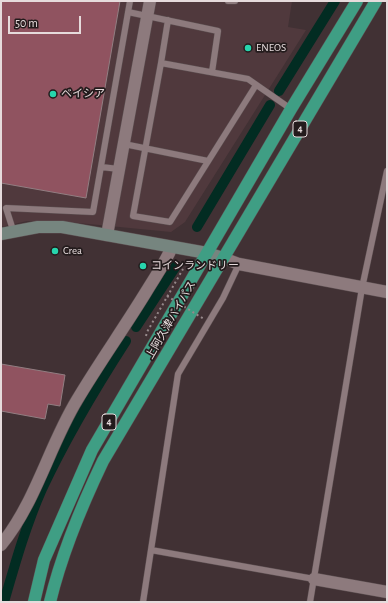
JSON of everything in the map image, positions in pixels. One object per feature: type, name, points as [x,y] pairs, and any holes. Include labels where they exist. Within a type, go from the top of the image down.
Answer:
[{"type":"highway","name":"上阿久津バイパス","points":[[34,602],[44,560],[92,450],[291,109],[357,1]]},
{"type":"highway","name":"上阿久津バイパス","points":[[50,602],[58,569],[78,514],[103,460],[174,344],[223,258],[376,1]]},
{"type":"street","points":[[107,235],[150,1]]},
{"type":"street","points":[[7,232],[38,227],[62,227],[208,253],[239,264],[387,292]]},
{"type":"street","points":[[1,545],[15,528],[60,431],[77,400],[124,328],[172,247]]},
{"type":"street","points":[[314,579],[387,592]]},
{"type":"lane","points":[[7,232],[6,208],[93,212],[130,1]]},
{"type":"lane","points":[[228,1],[235,1]]},
{"type":"lane","points":[[128,12],[218,31],[212,72]]},
{"type":"lane","points":[[168,20],[132,216],[170,222],[256,85]]},
{"type":"lane","points":[[161,63],[248,79],[291,109]]},
{"type":"lane","points":[[124,144],[208,161]]},
{"type":"lane","points":[[101,167],[119,169]]},
{"type":"lane","points":[[310,602],[362,288],[387,171]]},
{"type":"lane","points":[[143,602],[178,374],[223,298],[239,264]]},
{"type":"lane","points":[[151,550],[314,579]]},
{"type":"path","points":[[147,332],[183,269]]},
{"type":"path","points":[[167,296],[204,319]]},
{"type":"shaded area","points":[[1,1],[292,1],[288,27],[306,30],[185,222],[171,232],[58,221],[27,221],[1,227]]},
{"type":"building","name":"ベイシア","points":[[2,1],[120,1],[86,198],[1,183]]},
{"type":"building","points":[[1,364],[65,375],[60,406],[48,404],[45,419],[1,411]]},
{"type":"waterway","points":[[279,91],[335,1]]},
{"type":"waterway","points":[[197,227],[270,105]]},
{"type":"waterway","points":[[136,327],[176,266]]},
{"type":"waterway","points":[[4,602],[26,531],[42,489],[81,414],[126,341]]},
{"type":"place","name":"ENEOS","points":[[248,48]]},
{"type":"place","name":"ベイシア","points":[[53,94]]},
{"type":"place","name":"Crea","points":[[55,251]]},
{"type":"place","name":"コインランドリー","points":[[143,266]]}]
